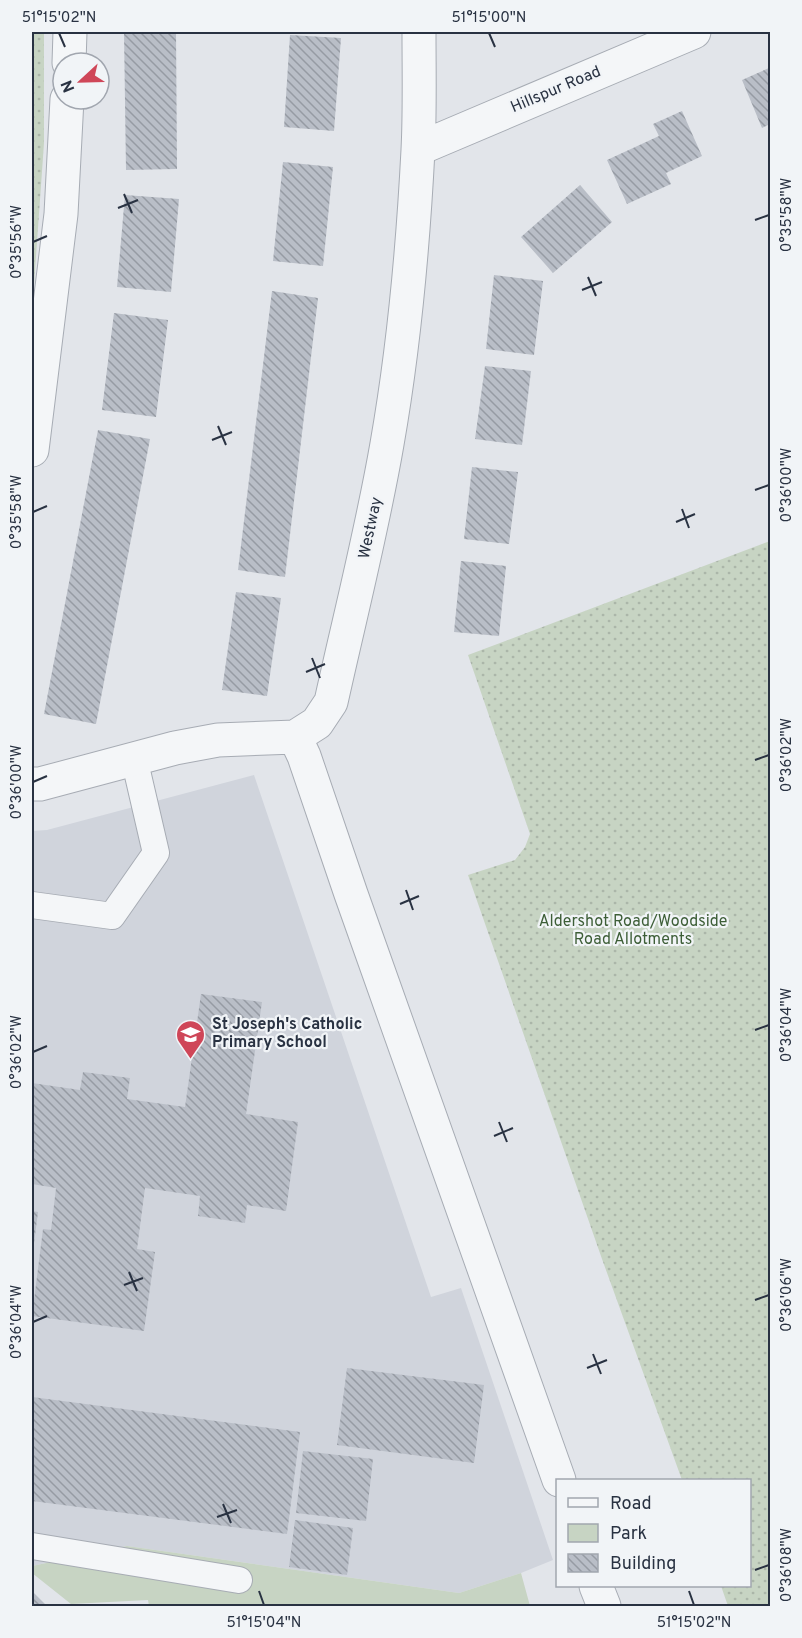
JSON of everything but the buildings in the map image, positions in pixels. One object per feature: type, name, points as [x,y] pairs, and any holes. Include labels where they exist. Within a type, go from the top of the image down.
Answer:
[{"type":"street","points":[[69,51],[70,32]]},
{"type":"street","name":"Westway","points":[[295,737],[317,723],[331,702],[368,546],[387,443],[407,294],[418,149],[419,32]]},
{"type":"street","name":"Hillspur Road","points":[[418,149],[694,32]]},
{"type":"street","points":[[32,450],[61,214],[66,111]]},
{"type":"street","points":[[32,784],[40,784],[134,758],[218,740],[295,737],[304,756],[559,1479]]},
{"type":"street","points":[[596,1587],[604,1606]]},
{"type":"lane","points":[[32,904],[112,916],[156,854],[134,758]]},
{"type":"lane","points":[[32,1546],[239,1580]]},
{"type":"shaded area","name":"St Joseph's Catholic Primary School","points":[[254,775],[431,1297],[461,1288],[553,1560],[459,1593],[127,1546],[32,1566],[32,831],[47,830]]},
{"type":"green space","points":[[32,32],[44,32],[44,143],[32,313]]},
{"type":"green space","name":"Aldershot Road/Woodside Road Allotments","points":[[770,541],[770,1606],[728,1606],[721,1587],[751,1587],[751,1479],[682,1479],[468,875],[515,860],[525,847],[530,834],[468,655]]},
{"type":"green space","points":[[127,1546],[459,1593],[521,1573],[530,1606],[149,1606],[148,1600],[71,1604],[32,1573],[32,1566]]},
{"type":"place","name":"St Joseph's Catholic Primary School","points":[[191,1060]]}]
